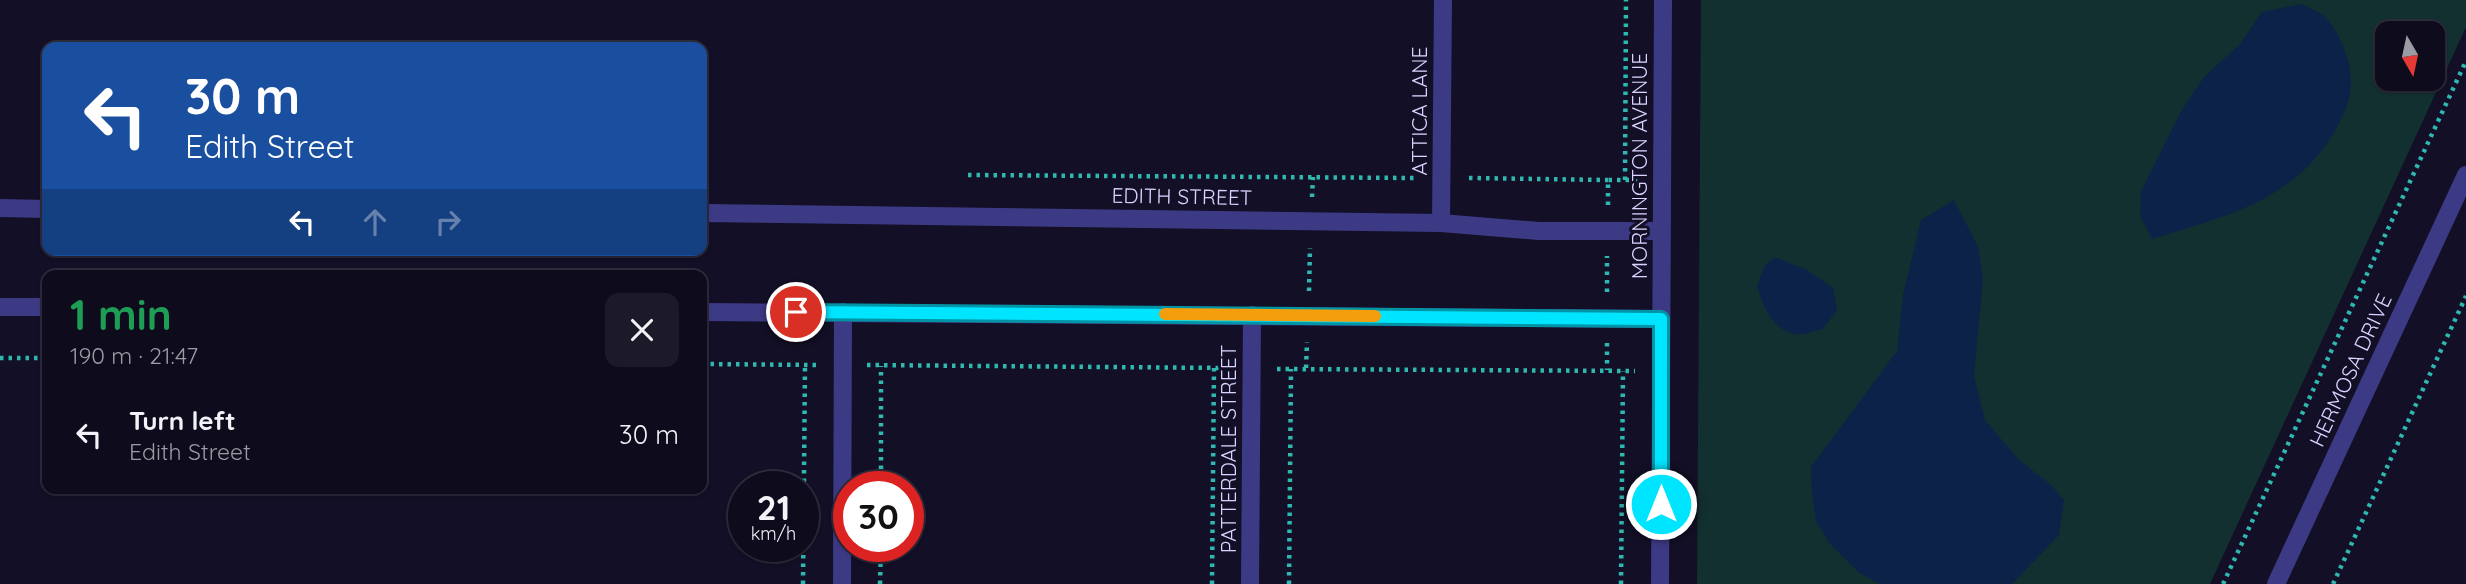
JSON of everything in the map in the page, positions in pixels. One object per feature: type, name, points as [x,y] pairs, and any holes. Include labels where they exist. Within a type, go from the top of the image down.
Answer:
[{"type":"street","name":"ATTICA LANE","points":[[1441,223],[1443,0]]},
{"type":"street","name":"MORNINGTON AVENUE","points":[[1660,584],[1663,0]]},
{"type":"street","name":"HERMOSA DRIVE","points":[[2276,584],[2466,175]]},
{"type":"street","points":[[0,208],[42,209]]},
{"type":"street","name":"EDITH STREET","points":[[707,213],[1441,223],[1539,231],[1661,231]]},
{"type":"street","points":[[0,307],[42,307]]},
{"type":"street","points":[[707,312],[1661,319]]},
{"type":"street","points":[[842,584],[843,313]]},
{"type":"street","name":"PATTERDALE STREET","points":[[1250,584],[1252,315]]},
{"type":"path","points":[[1625,180],[1626,0]]},
{"type":"path","points":[[2223,584],[2466,61]]},
{"type":"path","points":[[968,175],[1608,180]]},
{"type":"path","points":[[1307,369],[1313,177]]},
{"type":"path","points":[[2333,584],[2466,296]]},
{"type":"path","points":[[0,358],[42,358]]},
{"type":"path","points":[[707,364],[1661,371]]},
{"type":"path","points":[[803,584],[805,365]]},
{"type":"path","points":[[881,366],[881,471]]},
{"type":"path","points":[[1212,584],[1214,368]]},
{"type":"path","points":[[1289,584],[1291,369]]},
{"type":"path","points":[[1621,584],[1623,371]]},
{"type":"path","points":[[880,562],[880,584]]},
{"type":"green space","points":[[1701,0],[2466,0],[2466,27],[2445,73],[2445,21],[2375,21],[2375,91],[2437,91],[2210,584],[1697,584]]},
{"type":"water","points":[[2302,4],[2321,14],[2331,24],[2347,58],[2350,96],[2338,125],[2322,150],[2303,171],[2282,188],[2233,213],[2152,239],[2140,216],[2141,191],[2180,113],[2204,77],[2240,44],[2262,12]]},
{"type":"water","points":[[1954,200],[1978,247],[1983,278],[1974,376],[1985,420],[2019,460],[2050,484],[2064,500],[2059,535],[2012,584],[1880,584],[1858,572],[1830,544],[1816,521],[1811,467],[1897,351],[1903,295],[1921,220]]},
{"type":"water","points":[[1774,257],[1805,269],[1833,288],[1837,310],[1823,329],[1795,334],[1774,322],[1757,287],[1764,267]]},
{"type":"slow traffic","points":[[1165,314],[1375,316]]},
{"type":"route","points":[[796,312],[1661,319],[1661,504]]}]
